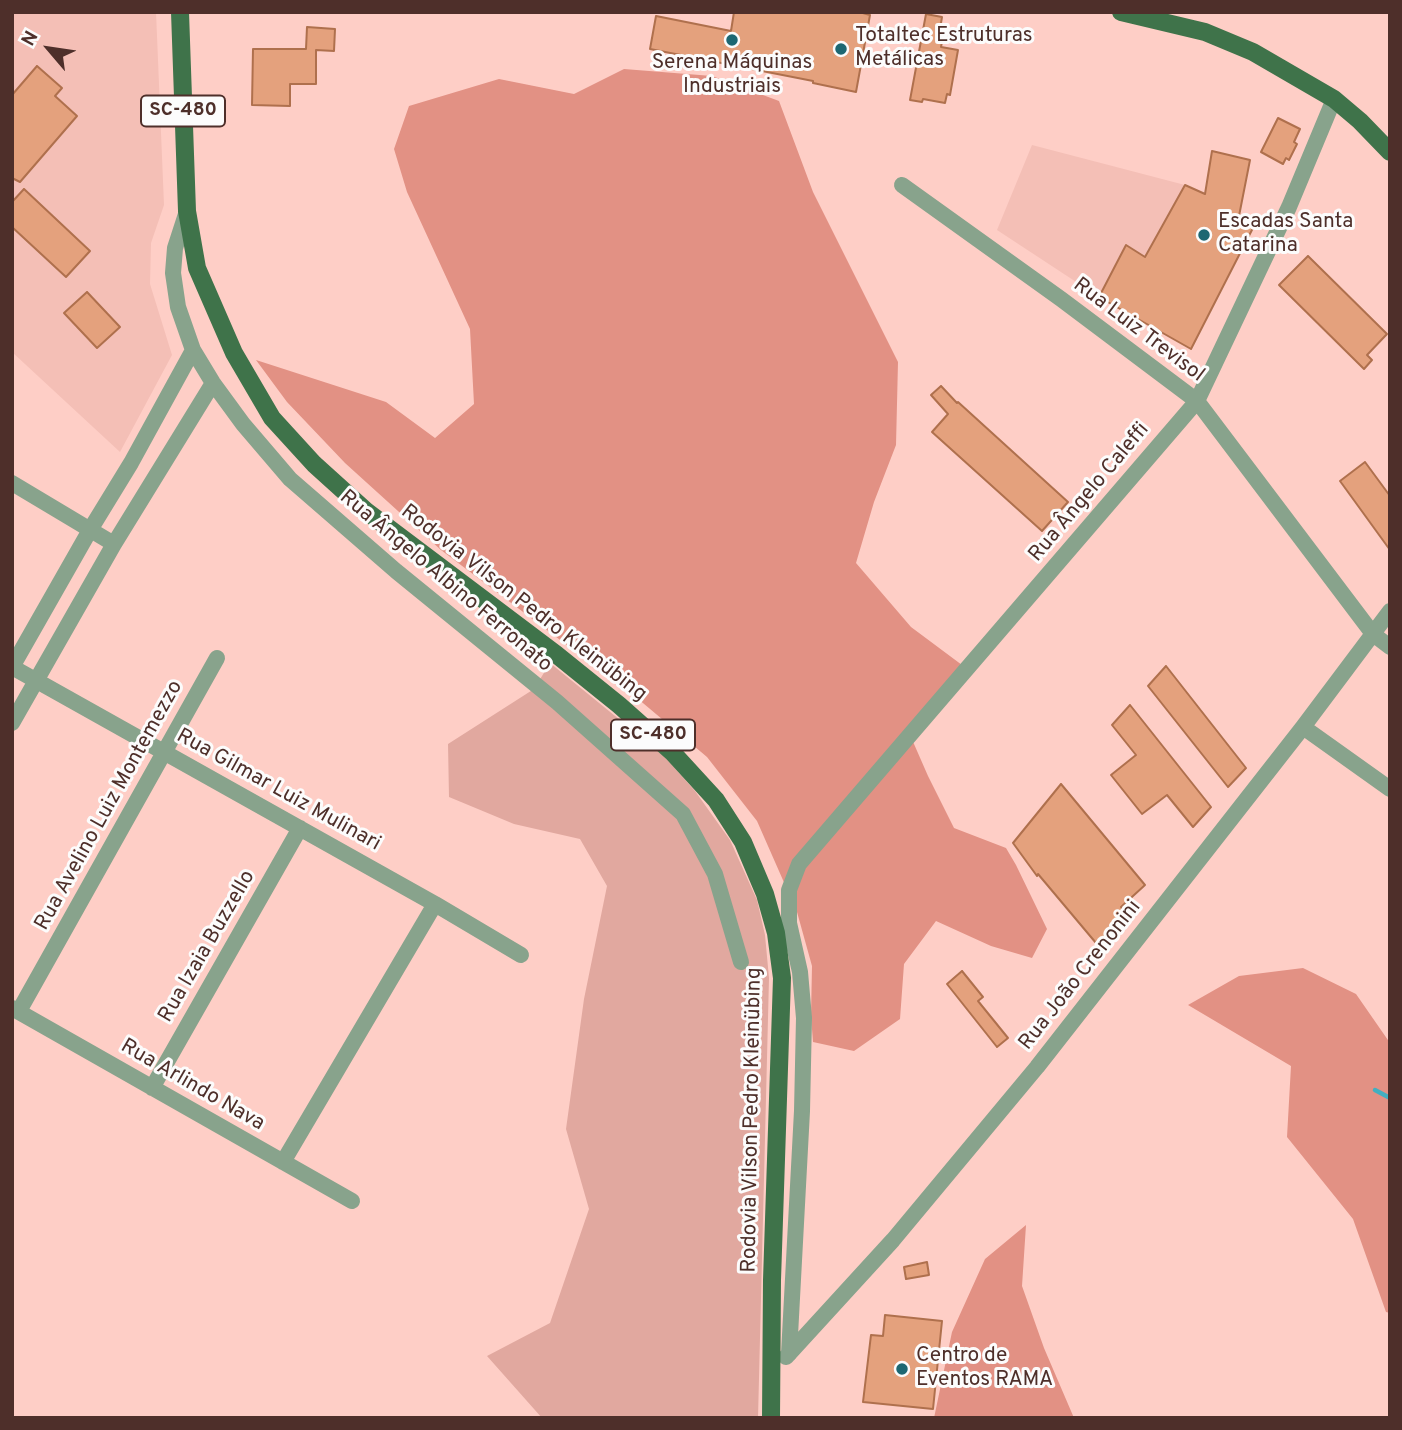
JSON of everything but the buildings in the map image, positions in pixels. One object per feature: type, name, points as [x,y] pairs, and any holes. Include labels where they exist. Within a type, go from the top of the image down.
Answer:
[{"type":"main road","points":[[1121,12],[1205,32],[1253,52],[1334,99],[1390,152]]},
{"type":"main road","name":"Rodovia Vilson Pedro Kleinübing","points":[[177,14],[187,211],[197,268],[234,353],[272,418],[314,464],[366,511],[557,655],[672,752],[716,800],[743,842],[769,907],[776,933],[782,978],[775,1162],[771,1418]]},
{"type":"street","name":"Rua Ângelo Caleffi","points":[[789,1354],[802,1111],[804,1018],[800,972],[789,923],[789,890],[799,864],[1196,401],[1289,207],[1334,99]]},
{"type":"street","name":"Rua Luiz Trevisol","points":[[902,185],[1061,299],[1196,401],[1373,634],[1390,647]]},
{"type":"street","name":"Rua Ângelo Albino Ferronato","points":[[187,211],[175,248],[173,273],[178,307],[193,350],[243,424],[290,479],[396,571],[557,702],[683,814],[715,874],[741,962]]},
{"type":"street","points":[[12,667],[131,463],[193,350]]},
{"type":"street","points":[[12,723],[114,544],[213,383]]},
{"type":"street","points":[[12,483],[114,544]]},
{"type":"street","name":"Rua João Crenonini","points":[[770,1370],[789,1354],[893,1240],[1037,1067],[1303,727],[1390,611]]},
{"type":"street","name":"Rua Avelino Luiz Montemezzo","points":[[16,1010],[217,658]]},
{"type":"street","name":"Rua Gilmar Luiz Mulinari","points":[[12,667],[521,955]]},
{"type":"street","points":[[1303,727],[1390,789]]},
{"type":"street","name":"Rua Izaia Buzzello","points":[[152,1088],[300,828]]},
{"type":"street","points":[[283,1162],[435,904]]},
{"type":"street","name":"Rua Arlindo Nava","points":[[16,1010],[352,1201]]},
{"type":"shaded area","points":[[12,12],[156,12],[164,205],[151,243],[150,284],[172,355],[120,452],[12,352]]},
{"type":"shaded area","points":[[624,69],[712,76],[779,101],[813,192],[898,362],[896,445],[874,502],[856,563],[911,627],[962,665],[907,728],[954,828],[1006,848],[1047,929],[1032,958],[991,946],[936,921],[904,964],[900,1019],[854,1051],[813,1042],[812,966],[797,912],[757,821],[707,757],[637,698],[441,550],[345,463],[287,402],[256,360],[386,402],[435,438],[474,404],[470,329],[407,192],[394,149],[409,106],[499,79],[574,94]]},
{"type":"shaded area","points":[[1032,145],[1185,185],[1145,257],[1125,245],[1099,297],[997,230]]},
{"type":"shaded area","points":[[550,663],[663,755],[695,791],[730,840],[757,900],[765,935],[769,978],[758,1418],[542,1418],[487,1356],[550,1323],[589,1209],[566,1129],[584,999],[607,886],[580,839],[514,824],[449,797],[448,744],[534,689]]},
{"type":"shaded area","points":[[1303,968],[1356,994],[1390,1043],[1390,1313],[1386,1312],[1353,1219],[1287,1137],[1291,1066],[1188,1005],[1239,976]]},
{"type":"shaded area","points":[[1026,1225],[1022,1286],[1044,1348],[1074,1418],[934,1418],[952,1332],[985,1259]]},
{"type":"waterway","points":[[1375,1090],[1390,1098]]},
{"type":"place","name":"Serena Máquinas Industriais","points":[[732,40]]},
{"type":"place","name":"Totaltec Estruturas Metálicas","points":[[841,49]]},
{"type":"place","name":"Escadas Santa Catarina","points":[[1204,235]]},
{"type":"place","name":"Centro de Eventos RAMA","points":[[902,1369]]}]
